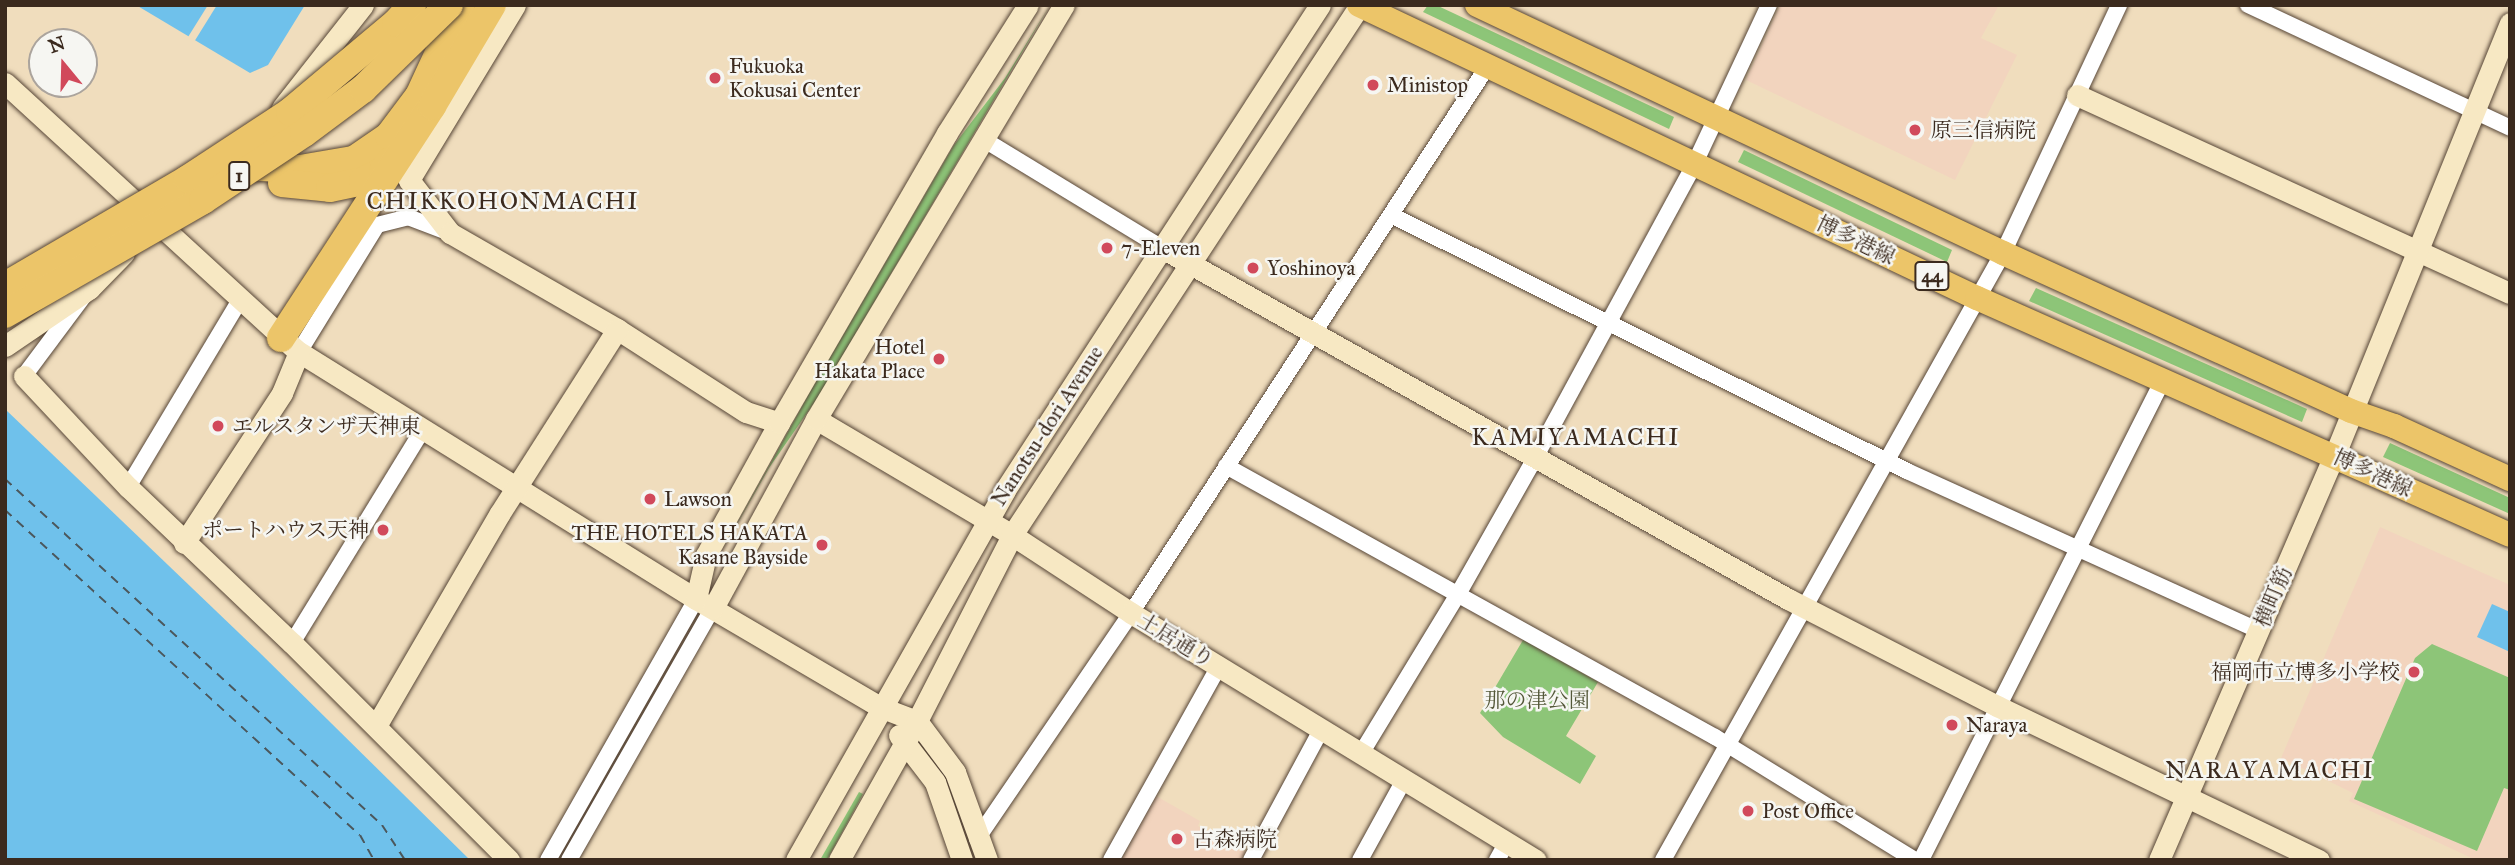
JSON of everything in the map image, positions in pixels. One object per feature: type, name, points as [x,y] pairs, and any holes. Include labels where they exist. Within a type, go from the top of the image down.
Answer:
[{"type":"highway","points":[[5,286],[188,179],[290,112],[396,23],[412,5]]},
{"type":"highway","name":"1","points":[[5,314],[202,200],[304,133],[363,89],[449,5]]},
{"type":"highway","points":[[151,214],[197,179],[246,165],[300,169],[354,160],[389,136],[419,96],[461,5]]},
{"type":"highway","points":[[290,345],[492,5]]},
{"type":"highway","points":[[151,214],[206,193],[251,181],[330,188],[363,181],[383,171],[432,106]]},
{"type":"main road","name":"博多港線","points":[[1360,5],[1977,298],[2334,454],[2510,535]]},
{"type":"main road","name":"44","points":[[1478,5],[2003,253],[2351,411],[2394,426],[2510,479]]},
{"type":"street","points":[[5,292],[72,251],[151,214],[230,155],[271,121],[363,5]]},
{"type":"street","points":[[450,233],[409,180],[516,5]]},
{"type":"street","points":[[569,860],[704,603],[706,555],[779,423],[947,134],[1028,5]]},
{"type":"street","points":[[548,860],[1064,5]]},
{"type":"street","name":"Nanotsu-dori Avenue","points":[[796,860],[988,520],[1320,5]]},
{"type":"street","name":"Nanotsu-dori Avenue","points":[[839,860],[917,722],[1012,535],[1360,5]]},
{"type":"street","points":[[1362,752],[1457,596],[1535,458],[1695,163],[1769,5]]},
{"type":"street","points":[[1663,860],[2003,253],[2119,5]]},
{"type":"street","points":[[2248,5],[2510,128]]},
{"type":"street","name":"横町筋","points":[[2159,860],[2334,454],[2415,250],[2510,23]]},
{"type":"street","points":[[977,839],[1131,613],[1489,64]]},
{"type":"street","points":[[5,83],[61,137],[151,214],[290,345],[704,603],[880,707],[917,722],[955,772],[977,839],[987,860]]},
{"type":"street","points":[[2077,95],[2510,293]]},
{"type":"street","points":[[983,139],[1188,264],[1806,607],[1997,706],[2319,860]]},
{"type":"street","points":[[151,214],[89,289],[24,376],[184,543],[292,643],[509,860]]},
{"type":"street","points":[[1391,215],[1888,461],[2259,631]]},
{"type":"street","points":[[184,543],[282,393],[290,345],[377,225],[408,217],[450,233],[617,329],[747,412],[779,423]]},
{"type":"street","points":[[5,346],[89,289]]},
{"type":"street","points":[[128,487],[240,300]]},
{"type":"street","points":[[376,726],[517,485],[617,329]]},
{"type":"street","points":[[1921,860],[2164,379]]},
{"type":"street","name":"土居通り","points":[[816,419],[988,520],[1131,613],[1321,730],[1362,752],[1502,851],[1535,860]]},
{"type":"street","points":[[292,643],[424,428]]},
{"type":"street","points":[[1226,466],[1729,746],[1915,860]]},
{"type":"street","points":[[1111,860],[1219,666]]},
{"type":"street","points":[[880,707],[935,782],[962,860]]},
{"type":"street","points":[[1251,860],[1321,730]]},
{"type":"street","points":[[1360,860],[1404,780]]},
{"type":"shaded area","name":"原三信病院","points":[[1780,5],[1999,5],[1981,38],[2017,55],[1955,180],[1746,80]]},
{"type":"shaded area","name":"福岡市立博多小学校","points":[[2380,527],[2510,585],[2510,860],[2476,860],[2349,801],[2353,793],[2281,758]]},
{"type":"shaded area","name":"古森病院","points":[[1156,796],[1200,821],[1198,826],[1245,852],[1241,860],[1121,860]]},
{"type":"green space","points":[[1050,5],[818,397],[769,468],[722,551],[810,392],[954,145],[1005,78]]},
{"type":"green space","points":[[1428,5],[1436,5],[1674,117],[1669,129],[1423,12]]},
{"type":"green space","points":[[1744,150],[1952,250],[1947,262],[1738,162]]},
{"type":"green space","points":[[2036,288],[2307,409],[2302,422],[2029,301]]},
{"type":"green space","points":[[2390,443],[2510,498],[2510,514],[2383,457]]},
{"type":"green space","name":"那の津公園","points":[[1523,640],[1598,682],[1566,736],[1596,756],[1580,784],[1503,737],[1480,713]]},
{"type":"green space","points":[[2432,644],[2510,678],[2510,790],[2504,788],[2477,851],[2354,799],[2415,658]]},
{"type":"green space","points":[[859,792],[863,794],[827,860],[820,860]]},
{"type":"water","points":[[136,5],[305,5],[268,65],[250,73]]},
{"type":"water","points":[[5,409],[259,652],[470,860],[5,860]]},
{"type":"water","points":[[2492,604],[2510,612],[2510,652],[2477,637]]},
{"type":"pier","points":[[208,5],[217,5],[194,42],[188,37]]},
{"type":"ferry route","points":[[5,479],[382,825],[405,860]]},
{"type":"ferry route","points":[[5,510],[360,835],[374,860]]},
{"type":"place","name":"Fukuoka Kokusai Center","points":[[715,78]]},
{"type":"place","name":"Ministop","points":[[1373,85]]},
{"type":"place","name":"原三信病院","points":[[1915,130]]},
{"type":"place","name":"7-Eleven","points":[[1107,248]]},
{"type":"place","name":"Yoshinoya","points":[[1253,268]]},
{"type":"place","name":"Hotel Hakata Place","points":[[939,359]]},
{"type":"place","name":"エルスタンザ天神東","points":[[218,426]]},
{"type":"place","name":"Lawson","points":[[650,499]]},
{"type":"place","name":"ポートハウス天神","points":[[383,530]]},
{"type":"place","name":"THE HOTELS HAKATA Kasane Bayside","points":[[822,545]]},
{"type":"place","name":"福岡市立博多小学校","points":[[2414,672]]},
{"type":"place","name":"Naraya","points":[[1952,725]]},
{"type":"place","name":"Post Office","points":[[1748,811]]},
{"type":"place","name":"古森病院","points":[[1177,839]]},
{"type":"district","name":"CHIKKOHONMACHI","points":[[503,202]]},
{"type":"district","name":"KAMIYAMACHI","points":[[1576,438]]},
{"type":"district","name":"NARAYAMACHI","points":[[2270,771]]}]
